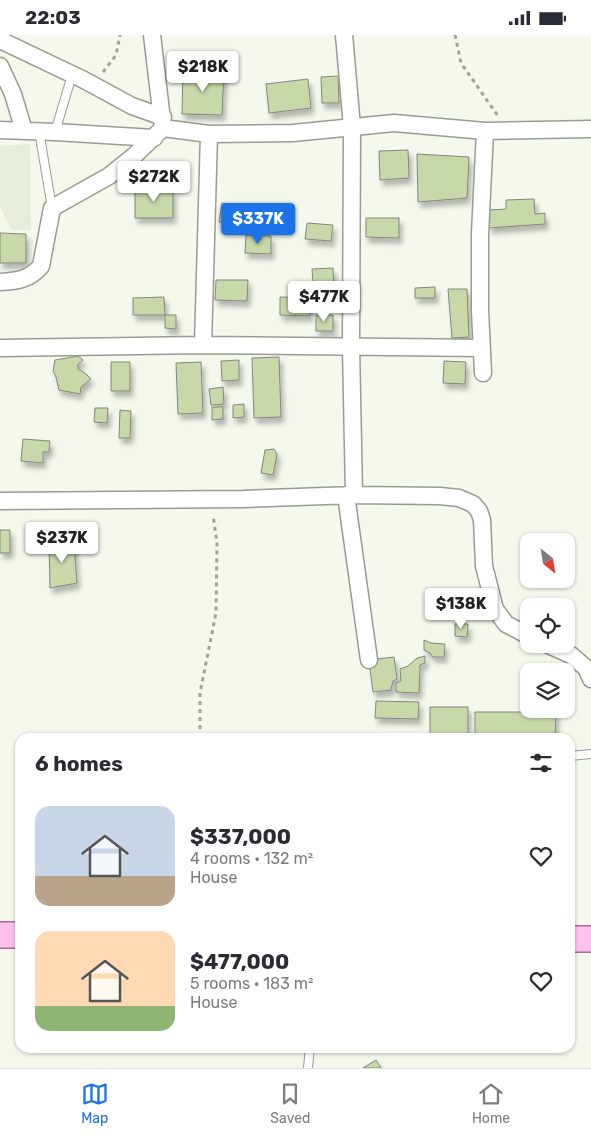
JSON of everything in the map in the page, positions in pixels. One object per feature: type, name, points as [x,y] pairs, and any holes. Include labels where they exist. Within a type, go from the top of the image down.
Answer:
[{"type":"main road","points":[[0,935],[15,935]]},
{"type":"main road","points":[[575,939],[591,939]]},
{"type":"street","points":[[152,35],[160,127]]},
{"type":"street","points":[[344,35],[352,127],[350,495],[369,660]]},
{"type":"street","points":[[0,40],[132,106],[160,127]]},
{"type":"street","points":[[0,66],[13,94],[39,131]]},
{"type":"street","points":[[0,131],[160,127],[209,133],[294,133],[394,123],[485,131],[591,129]]},
{"type":"street","points":[[0,282],[19,281],[35,273],[41,266],[52,208],[109,176],[160,127]]},
{"type":"street","points":[[483,373],[480,310],[480,234],[485,131]]},
{"type":"street","points":[[203,345],[209,133]]},
{"type":"street","points":[[0,348],[203,345],[482,348]]},
{"type":"street","points":[[0,501],[210,499],[350,495],[459,498],[473,504],[479,511],[482,519],[484,566],[495,609],[506,624],[520,631]]},
{"type":"street","points":[[566,653],[586,668],[591,679]]},
{"type":"lane","points":[[52,208],[39,131],[72,75]]},
{"type":"lane","points":[[575,756],[591,754]]},
{"type":"lane","points":[[308,1068],[309,1053]]},
{"type":"path","points":[[93,85],[116,55],[120,35]]},
{"type":"path","points":[[455,35],[461,63],[508,131]]},
{"type":"path","points":[[200,733],[200,693],[216,613],[217,543],[210,499]]},
{"type":"shaded area","points":[[30,144],[31,230],[12,230],[0,207],[0,146]]},
{"type":"building","points":[[183,71],[224,72],[222,115],[182,114]]},
{"type":"building","points":[[338,76],[339,103],[322,103],[321,77]]},
{"type":"building","points":[[308,79],[311,108],[269,113],[266,84]]},
{"type":"building","points":[[408,150],[409,178],[380,180],[379,151]]},
{"type":"building","points":[[417,154],[469,157],[467,198],[418,202]]},
{"type":"building","points":[[135,189],[173,189],[173,218],[135,218]]},
{"type":"building","points":[[534,199],[535,214],[545,213],[545,224],[489,228],[488,210],[506,209],[506,200]]},
{"type":"building","points":[[222,203],[240,205],[240,225],[219,222]]},
{"type":"building","points":[[366,218],[399,218],[399,238],[366,237]]},
{"type":"building","points":[[307,223],[333,225],[331,241],[305,239]]},
{"type":"building","points":[[0,233],[26,234],[26,263],[0,263]]},
{"type":"building","points":[[246,235],[271,236],[271,254],[245,253]]},
{"type":"building","points":[[333,268],[334,294],[314,295],[312,269]]},
{"type":"building","points":[[216,280],[248,280],[247,301],[215,300]]},
{"type":"building","points":[[435,287],[435,298],[415,298],[415,288]]},
{"type":"building","points":[[448,289],[467,289],[469,337],[452,338]]},
{"type":"building","points":[[164,297],[165,315],[133,315],[133,298]]},
{"type":"building","points":[[280,297],[310,298],[310,316],[280,315]]},
{"type":"building","points":[[165,315],[176,315],[176,329],[165,328]]},
{"type":"building","points":[[316,315],[333,315],[333,331],[316,331]]},
{"type":"building","points":[[78,356],[83,360],[78,364],[78,369],[91,379],[81,387],[80,394],[59,390],[53,371],[55,360]]},
{"type":"building","points":[[279,357],[281,417],[254,418],[252,358]]},
{"type":"building","points":[[239,360],[239,380],[222,381],[221,361]]},
{"type":"building","points":[[444,361],[466,362],[465,384],[443,383]]},
{"type":"building","points":[[111,362],[130,362],[130,391],[111,391]]},
{"type":"building","points":[[201,362],[203,413],[178,414],[176,363]]},
{"type":"building","points":[[223,387],[224,404],[211,405],[209,389]]},
{"type":"building","points":[[244,404],[244,417],[233,418],[233,405]]},
{"type":"building","points":[[212,407],[223,407],[223,419],[212,420]]},
{"type":"building","points":[[95,408],[108,408],[107,423],[94,422]]},
{"type":"building","points":[[120,410],[131,411],[130,438],[119,438]]},
{"type":"building","points":[[23,439],[50,441],[49,452],[43,452],[43,463],[21,461]]},
{"type":"building","points":[[274,449],[277,454],[273,475],[261,473],[265,450]]},
{"type":"building","points":[[0,530],[10,530],[10,553],[0,553]]},
{"type":"building","points":[[49,542],[74,543],[77,583],[50,588]]},
{"type":"building","points":[[455,624],[468,624],[467,637],[455,636]]},
{"type":"building","points":[[424,640],[431,643],[445,644],[444,657],[433,657],[424,650]]},
{"type":"building","points":[[425,656],[425,663],[420,665],[419,693],[396,692],[396,683],[401,681],[400,669],[408,666],[417,658]]},
{"type":"building","points":[[394,657],[397,679],[393,681],[391,690],[373,692],[369,660]]},
{"type":"building","points":[[376,701],[419,702],[418,719],[375,718]]},
{"type":"building","points":[[430,707],[468,707],[468,733],[430,733]]},
{"type":"building","points":[[475,712],[520,712],[520,718],[556,718],[555,733],[475,733]]},
{"type":"building","points":[[376,1060],[381,1068],[363,1068]]}]
